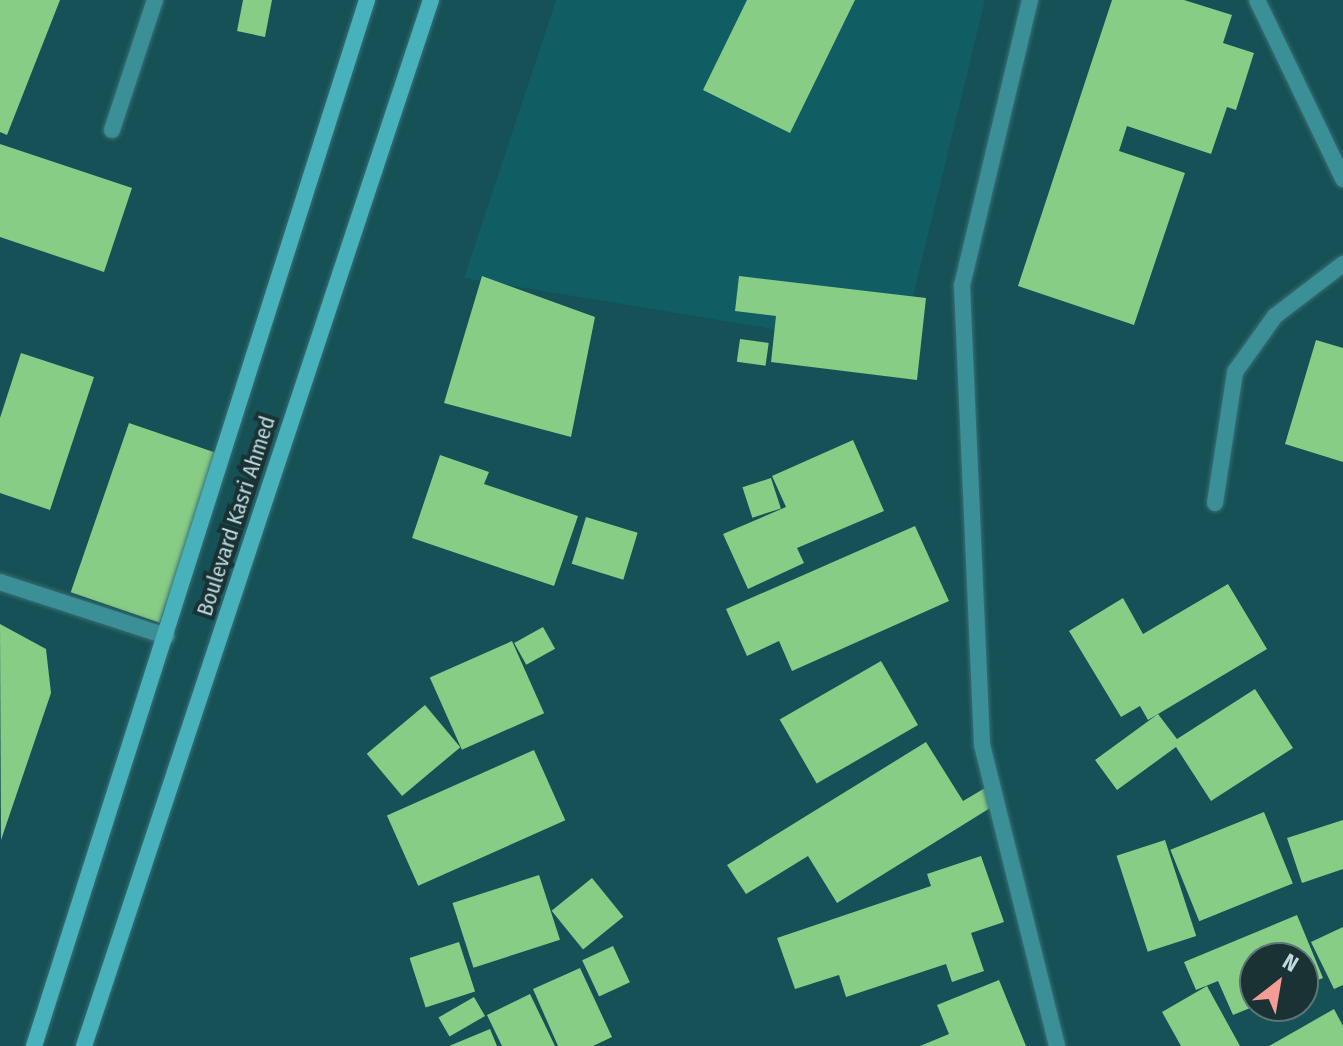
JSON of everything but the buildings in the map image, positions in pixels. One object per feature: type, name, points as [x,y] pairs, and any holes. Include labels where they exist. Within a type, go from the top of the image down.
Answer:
[{"type":"main road","name":"Boulevard Kasri Ahmed","points":[[34,1046],[367,0]]},
{"type":"main road","name":"Boulevard Kasri Ahmed","points":[[84,1046],[431,0]]},
{"type":"street","points":[[112,130],[155,0]]},
{"type":"street","points":[[1030,0],[962,286],[982,745],[1057,1046]]},
{"type":"street","points":[[1257,0],[1343,179]]},
{"type":"street","points":[[1215,503],[1235,372],[1275,316],[1343,264]]},
{"type":"street","points":[[0,582],[166,636]]},
{"type":"shaded area","points":[[556,0],[985,0],[900,350],[464,278]]}]
